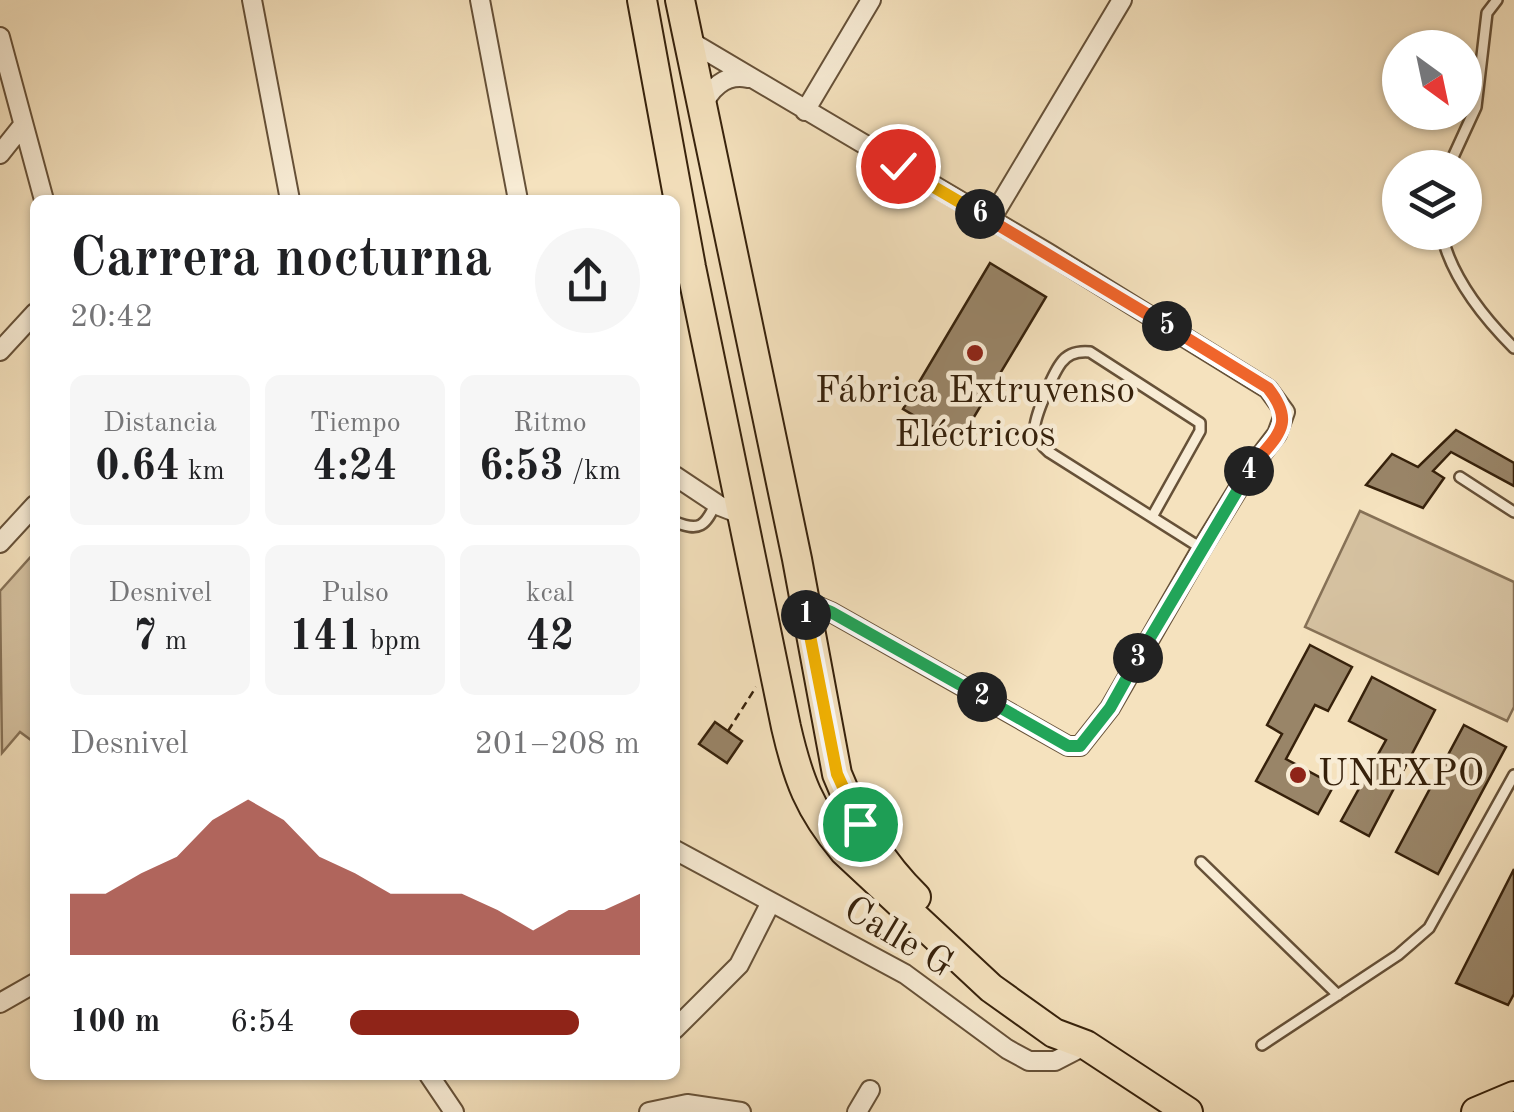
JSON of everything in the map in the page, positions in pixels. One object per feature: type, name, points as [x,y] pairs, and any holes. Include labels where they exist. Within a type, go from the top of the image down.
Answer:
[{"type":"main road","points":[[642,0],[678,195]]},
{"type":"main road","points":[[680,0],[797,558],[837,774],[868,837],[912,893],[1011,981],[1064,1022],[1086,1046]]},
{"type":"main road","points":[[680,207],[729,504],[755,571],[803,790],[825,828],[871,877],[991,988],[1054,1033],[1086,1046],[1188,1112]]},
{"type":"main road","points":[[755,571],[780,575],[797,558]]},
{"type":"main road","points":[[762,610],[772,592],[780,590],[796,593],[803,600]]},
{"type":"main road","points":[[1476,1112],[1514,1096]]},
{"type":"street","points":[[252,0],[289,195]]},
{"type":"street","points":[[480,0],[517,195]]},
{"type":"street","points":[[804,112],[871,0]]},
{"type":"street","points":[[990,220],[1122,0]]},
{"type":"street","points":[[0,37],[43,195]]},
{"type":"street","points":[[687,40],[1268,388],[1284,412],[1283,424],[1250,468],[1110,708],[1080,746],[1068,746],[831,612],[803,600]]},
{"type":"street","points":[[701,110],[720,83],[740,76],[749,78]]},
{"type":"street","points":[[0,154],[23,125]]},
{"type":"street","points":[[0,351],[30,318]]},
{"type":"street","points":[[680,479],[729,504]]},
{"type":"street","points":[[0,542],[30,510]]},
{"type":"street","name":"Calle G","points":[[680,853],[905,974],[1029,1061],[1056,1061],[1086,1046]]},
{"type":"street","points":[[680,1025],[739,964],[771,902]]},
{"type":"street","points":[[0,1003],[30,986]]},
{"type":"street","points":[[432,1080],[454,1112]]},
{"type":"street","points":[[857,1112],[870,1090]]},
{"type":"street","points":[[649,1112],[687,1104],[741,1112]]},
{"type":"lane","points":[[1456,150],[1476,108],[1488,13],[1497,0]]},
{"type":"lane","points":[[1446,250],[1486,320],[1514,348]]},
{"type":"lane","points":[[1152,517],[1200,431],[1200,422],[1090,352],[1080,351],[1061,362],[1036,419],[1034,430],[1040,442],[1049,452],[1152,517],[1202,548]]},
{"type":"lane","points":[[1460,477],[1514,512]]},
{"type":"lane","points":[[680,524],[691,529],[699,527],[729,504]]},
{"type":"lane","points":[[1262,1045],[1398,955],[1430,928],[1514,775]]},
{"type":"lane","points":[[1200,862],[1338,995]]},
{"type":"path","points":[[728,730],[772,660]]},
{"type":"shaded area","points":[[1360,511],[1514,582],[1514,707],[1507,721],[1305,627]]},
{"type":"shaded area","points":[[30,558],[30,739],[20,732],[2,753],[0,591]]},
{"type":"building","name":"Fábrica Extruvenso Eléctricos","points":[[990,263],[1046,297],[959,442],[903,409]]},
{"type":"building","points":[[1456,430],[1514,463],[1514,486],[1451,452],[1433,471],[1444,478],[1423,508],[1366,485],[1392,454],[1418,467]]},
{"type":"building","points":[[1310,645],[1352,667],[1328,711],[1315,705],[1286,759],[1334,785],[1318,814],[1256,781],[1282,734],[1267,725]]},
{"type":"building","points":[[1372,677],[1435,710],[1369,836],[1341,821],[1386,740],[1349,721]]},
{"type":"building","points":[[715,722],[742,741],[727,763],[699,744]]},
{"type":"building","points":[[1464,725],[1506,747],[1438,874],[1396,852]]},
{"type":"building","points":[[1514,869],[1514,994],[1508,1005],[1456,983]]},
{"type":"place","name":"Fábrica Extruvenso Eléctricos","points":[[975,353]]},
{"type":"place","name":"UNEXPO","points":[[1298,775]]},
{"type":"route","points":[[860,824],[837,774],[803,600],[831,612],[1068,746],[1080,746],[1110,708],[1250,468],[1278,434],[1284,412],[1268,388],[898,166]]}]
